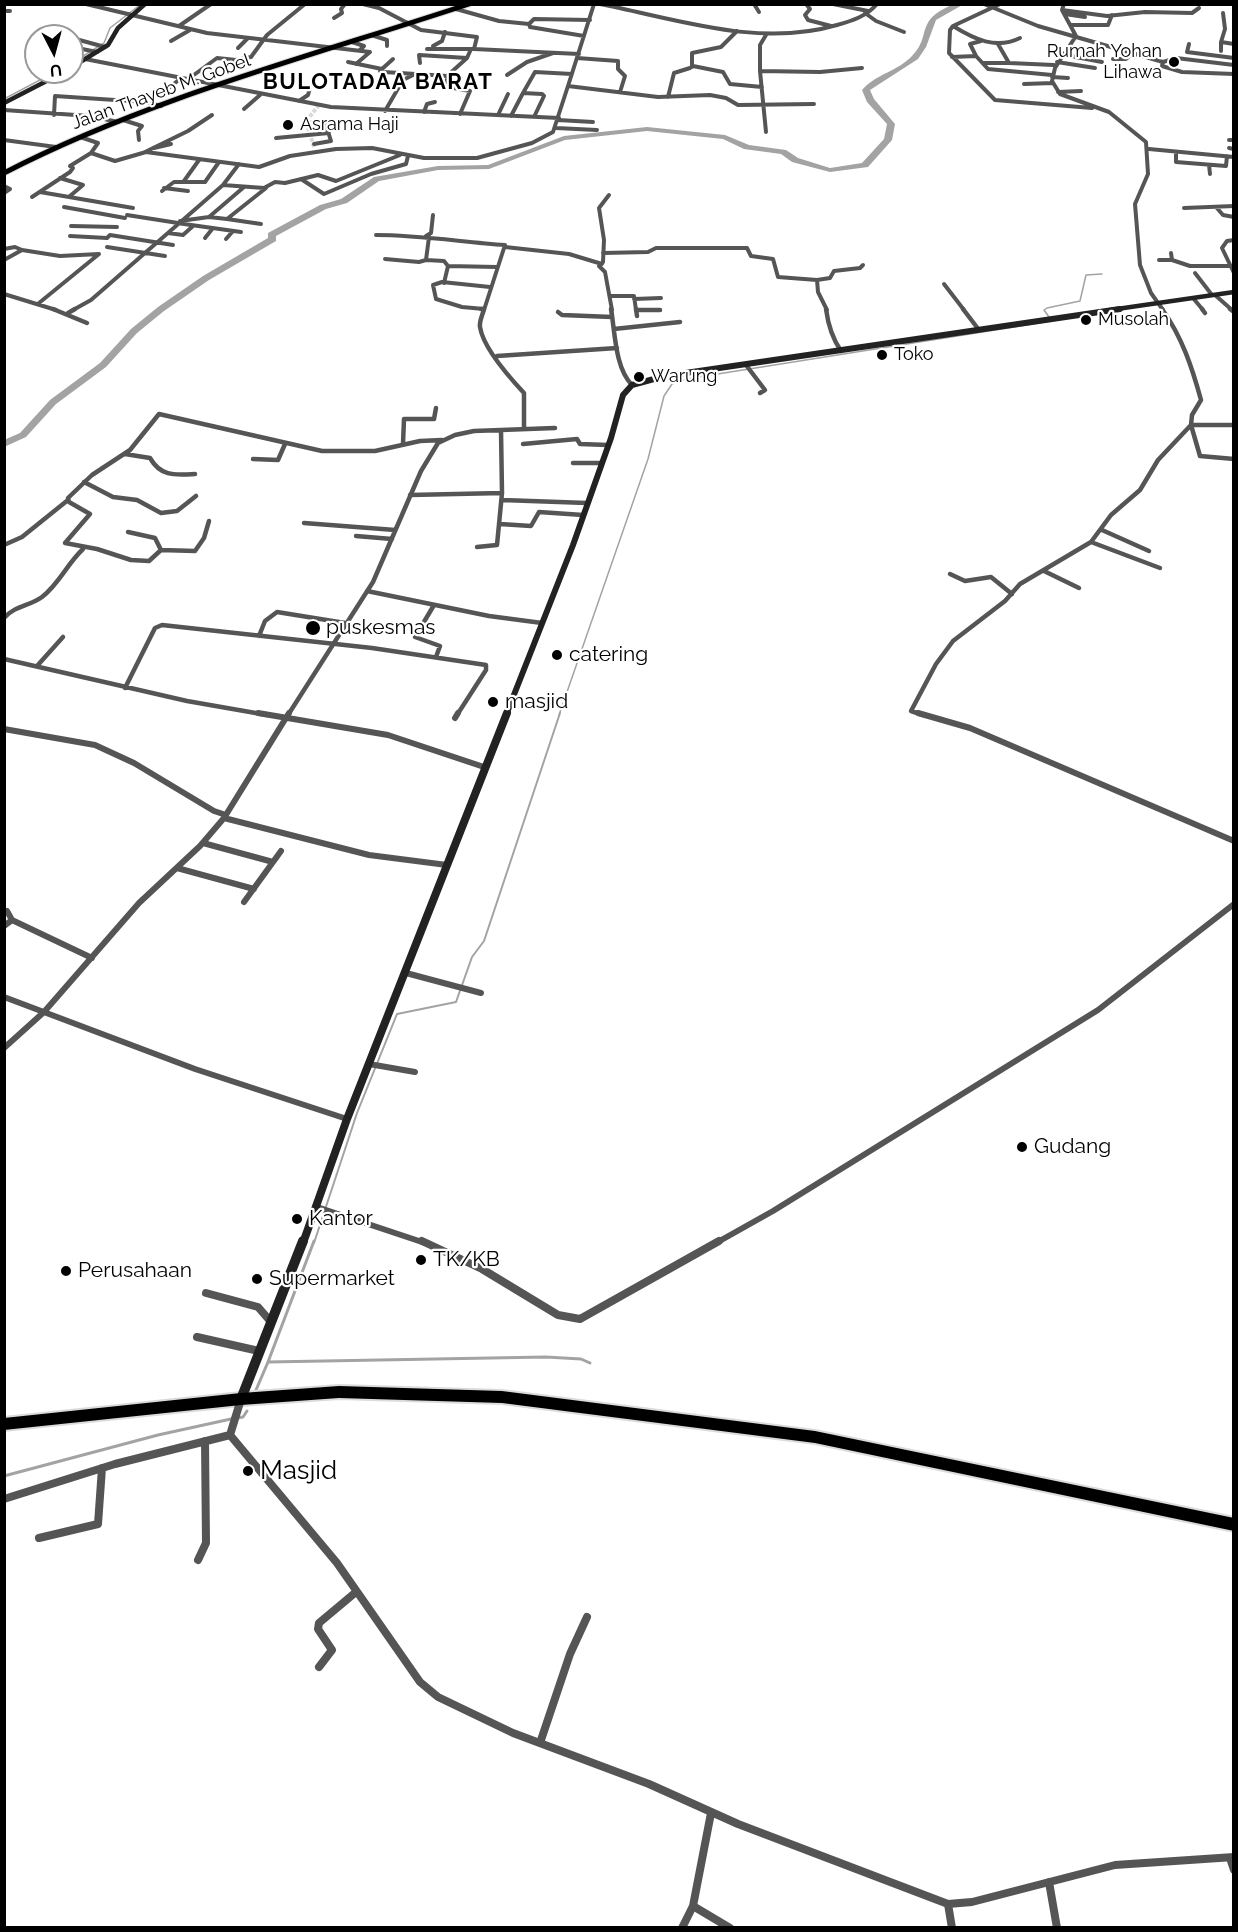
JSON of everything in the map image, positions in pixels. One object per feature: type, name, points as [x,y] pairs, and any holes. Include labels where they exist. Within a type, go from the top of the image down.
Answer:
[{"type":"highway","points":[[4,1424],[241,1399],[339,1392],[490,1397],[814,1437],[1233,1525]]},
{"type":"main road","name":"Jalan Thayeb M. Gobel","points":[[4,173],[56,147],[162,106],[327,49],[469,4]]},
{"type":"street","points":[[86,4],[131,13],[190,30],[327,49],[370,52],[356,64]]},
{"type":"street","points":[[85,59],[98,49],[131,13],[145,4]]},
{"type":"street","points":[[179,26],[211,4]]},
{"type":"street","points":[[187,80],[217,58],[236,60],[251,57],[263,40],[305,4]]},
{"type":"street","points":[[334,18],[342,13],[341,9],[345,4]]},
{"type":"street","points":[[363,4],[422,30],[477,37],[473,50],[449,75],[443,86],[471,91],[460,114]]},
{"type":"street","points":[[144,152],[259,167],[290,156],[336,149],[372,148],[408,156],[455,159],[487,156],[540,140],[556,128],[594,4]]},
{"type":"street","points":[[600,4],[737,31],[766,34],[807,34],[834,27],[867,12],[877,4]]},
{"type":"street","points":[[754,4],[759,12]]},
{"type":"street","points":[[806,4],[810,9],[806,15],[808,20],[834,27]]},
{"type":"street","points":[[834,4],[867,12],[876,21],[904,32]]},
{"type":"street","points":[[984,4],[1076,36],[1163,62],[1174,58],[1233,65]]},
{"type":"street","points":[[953,26],[1000,4]]},
{"type":"street","points":[[1064,10],[1112,18],[1144,12],[1192,13],[1199,8]]},
{"type":"street","points":[[456,9],[467,14],[474,13],[503,22],[529,24],[530,27],[551,29],[561,34],[585,36]]},
{"type":"street","points":[[1064,10],[1076,36]]},
{"type":"street","points":[[4,11],[10,11]]},
{"type":"street","points":[[1221,51],[1221,42],[1226,29],[1223,13]]},
{"type":"street","points":[[1070,25],[1094,27],[1111,24],[1112,18]]},
{"type":"street","points":[[529,24],[534,19],[590,20]]},
{"type":"street","points":[[1224,20],[1233,21]]},
{"type":"street","points":[[953,26],[982,41],[998,44],[1014,42],[1020,38]]},
{"type":"street","points":[[953,26],[948,51],[997,101],[1036,102],[1093,108],[1118,118]]},
{"type":"street","points":[[1226,29],[1233,30]]},
{"type":"street","points":[[171,41],[190,30]]},
{"type":"street","points":[[692,67],[692,53],[721,47],[737,31]]},
{"type":"street","points":[[427,49],[442,41],[445,32]]},
{"type":"street","points":[[766,34],[760,45],[762,105],[766,132]]},
{"type":"street","points":[[371,35],[387,40],[387,46]]},
{"type":"street","points":[[456,49],[460,36]]},
{"type":"street","points":[[1076,36],[1065,55],[1055,63],[1052,79],[1058,92],[1118,118],[1144,138],[1149,149],[1148,174],[1135,204],[1136,242],[1141,272],[1176,331],[1200,392],[1201,400],[1192,415],[1191,425],[1200,456],[1233,459]]},
{"type":"street","points":[[1224,36],[1233,37]]},
{"type":"street","points":[[84,39],[98,49]]},
{"type":"street","points":[[238,48],[248,39]]},
{"type":"street","points":[[982,41],[970,44],[976,56],[988,69],[1052,79]]},
{"type":"street","points":[[351,42],[364,46],[360,50]]},
{"type":"street","points":[[1221,42],[1233,44]]},
{"type":"street","points":[[998,44],[1011,68],[1008,71]]},
{"type":"street","points":[[1189,44],[1186,51],[1233,58]]},
{"type":"street","points":[[433,47],[556,51],[618,61],[618,69],[625,76],[620,92]]},
{"type":"street","points":[[84,48],[98,49]]},
{"type":"street","points":[[507,75],[527,62],[556,51]]},
{"type":"street","points":[[1113,59],[1126,59],[1133,53]]},
{"type":"street","points":[[1194,60],[1197,53]]},
{"type":"street","points":[[420,63],[419,55],[467,58]]},
{"type":"street","points":[[1065,55],[1102,62]]},
{"type":"street","points":[[952,57],[976,56]]},
{"type":"street","points":[[85,59],[298,102],[385,111],[498,115],[593,122]]},
{"type":"street","points":[[382,69],[393,59]]},
{"type":"street","points":[[348,62],[382,69]]},
{"type":"street","points":[[1163,62],[1162,66],[1182,72],[1233,74]]},
{"type":"street","points":[[983,63],[1055,63],[1095,68]]},
{"type":"street","points":[[668,97],[673,73],[692,67],[723,72],[730,84],[762,87]]},
{"type":"street","points":[[760,71],[820,72],[862,68]]},
{"type":"street","points":[[382,69],[380,71],[413,75],[449,75]]},
{"type":"street","points":[[511,116],[535,72],[572,74]]},
{"type":"street","points":[[385,111],[403,80],[413,75]]},
{"type":"street","points":[[1024,84],[1068,78]]},
{"type":"street","points":[[166,90],[181,79]]},
{"type":"street","points":[[4,103],[41,84]]},
{"type":"street","points":[[568,86],[668,97],[710,95],[726,98],[738,105],[814,104]]},
{"type":"street","points":[[298,102],[308,95],[310,88]]},
{"type":"street","points":[[1058,92],[1082,91]]},
{"type":"street","points":[[523,93],[544,96],[534,117]]},
{"type":"street","points":[[498,115],[508,94]]},
{"type":"street","points":[[243,109],[260,95]]},
{"type":"street","points":[[54,115],[56,96],[145,102],[162,106]]},
{"type":"street","points":[[424,112],[427,104],[435,102]]},
{"type":"street","points":[[4,110],[54,115],[89,115],[121,121],[142,126],[138,131],[139,140]]},
{"type":"street","points":[[91,153],[117,161],[144,152],[188,131],[212,115]]},
{"type":"street","points":[[307,123],[325,122],[329,133],[331,142],[314,144]]},
{"type":"street","points":[[556,128],[597,130]]},
{"type":"street","points":[[276,138],[329,133]]},
{"type":"street","points":[[32,197],[72,170],[70,166],[91,153],[98,143],[80,137]]},
{"type":"street","points":[[4,140],[56,147]]},
{"type":"street","points":[[150,148],[171,144]]},
{"type":"street","points":[[1149,149],[1233,157]]},
{"type":"street","points":[[1176,152],[1176,164],[1228,166],[1227,156]]},
{"type":"street","points":[[227,219],[275,182],[283,183],[320,175],[330,181],[338,180],[400,154]]},
{"type":"street","points":[[1206,154],[1210,174]]},
{"type":"street","points":[[301,179],[322,195],[371,174],[406,164],[408,156]]},
{"type":"street","points":[[184,182],[199,160]]},
{"type":"street","points":[[188,191],[163,189],[172,182],[206,181],[219,162]]},
{"type":"street","points":[[68,314],[91,300],[147,253],[178,222],[223,185],[239,164]]},
{"type":"street","points":[[60,178],[83,185],[70,196]]},
{"type":"street","points":[[223,185],[266,187]]},
{"type":"street","points":[[4,186],[10,189],[4,193]]},
{"type":"street","points":[[209,216],[244,187]]},
{"type":"street","points":[[40,192],[133,208]]},
{"type":"street","points":[[609,195],[603,199],[598,210],[604,235],[602,264],[599,266],[605,272],[625,378],[632,385]]},
{"type":"street","points":[[70,237],[107,238],[138,203]]},
{"type":"street","points":[[1184,208],[1233,206]]},
{"type":"street","points":[[64,207],[241,232]]},
{"type":"street","points":[[1216,207],[1224,216],[1233,218]]},
{"type":"street","points":[[426,260],[433,215]]},
{"type":"street","points":[[178,222],[209,216],[261,224]]},
{"type":"street","points":[[70,226],[117,226]]},
{"type":"street","points":[[168,234],[183,235],[193,226]]},
{"type":"street","points":[[206,238],[213,228]]},
{"type":"street","points":[[226,239],[233,231]]},
{"type":"street","points":[[110,235],[173,245]]},
{"type":"street","points":[[376,235],[428,237],[445,242],[493,243],[505,247],[569,254],[602,264]]},
{"type":"street","points":[[1233,240],[1227,241],[1222,248],[1233,273]]},
{"type":"street","points":[[4,249],[15,247],[60,256],[87,253],[100,255],[39,303]]},
{"type":"street","points":[[107,247],[165,256]]},
{"type":"street","points":[[505,247],[479,321],[480,328],[512,381],[524,393],[524,427]]},
{"type":"street","points":[[603,253],[648,252],[656,248],[747,248],[751,256],[773,259],[778,277],[817,280],[831,277],[834,271],[861,268],[863,265]]},
{"type":"street","points":[[4,260],[22,250]]},
{"type":"street","points":[[1171,254],[1172,260]]},
{"type":"street","points":[[386,259],[419,262],[444,261],[448,266],[448,274],[444,283]]},
{"type":"street","points":[[1159,260],[1172,260],[1190,266],[1230,266]]},
{"type":"street","points":[[448,266],[497,267]]},
{"type":"street","points":[[1195,273],[1213,295],[1233,312]]},
{"type":"street","points":[[817,280],[818,292],[827,311],[826,318],[834,341],[841,351]]},
{"type":"street","points":[[484,309],[459,307],[435,299],[434,285],[444,283],[490,287]]},
{"type":"street","points":[[944,284],[979,330]]},
{"type":"street","points":[[230,1435],[259,1351],[319,1208],[347,1119],[406,973],[583,515],[623,394],[632,385],[665,376],[746,366],[1233,292]]},
{"type":"street","points":[[4,294],[39,303],[87,323]]},
{"type":"street","points":[[610,296],[634,296],[637,313],[660,310]]},
{"type":"street","points":[[634,299],[661,298]]},
{"type":"street","points":[[1192,298],[1204,313]]},
{"type":"street","points":[[558,312],[561,315],[612,317]]},
{"type":"street","points":[[614,329],[680,322]]},
{"type":"street","points":[[497,356],[618,348]]},
{"type":"street","points":[[746,366],[765,390],[760,393]]},
{"type":"street","points":[[403,444],[404,419],[434,419],[436,408]]},
{"type":"street","points":[[4,545],[22,537],[68,500],[84,482],[125,454],[154,417],[161,413],[285,444],[330,452],[375,451],[403,444],[442,440],[466,432],[524,427],[555,428]]},
{"type":"street","points":[[1233,425],[1191,425],[1175,439],[1158,459],[1140,490],[1111,515],[1091,542],[1020,584],[1012,594],[953,641],[936,664],[911,711],[970,728],[1233,841]]},
{"type":"street","points":[[477,547],[496,547],[502,500],[501,430]]},
{"type":"street","points":[[523,444],[575,439],[582,445],[608,445]]},
{"type":"street","points":[[4,1048],[44,1012],[139,903],[203,843],[225,816],[345,622],[367,591],[426,461],[442,440]]},
{"type":"street","points":[[253,459],[277,460],[285,444]]},
{"type":"street","points":[[125,454],[150,458],[156,469],[169,475],[195,474]]},
{"type":"street","points":[[573,463],[602,463]]},
{"type":"street","points":[[84,482],[113,497],[137,500],[161,513],[177,511],[196,496]]},
{"type":"street","points":[[410,495],[502,493]]},
{"type":"street","points":[[68,500],[90,513],[65,543],[143,561],[156,558],[161,550]]},
{"type":"street","points":[[502,500],[587,502]]},
{"type":"street","points":[[500,524],[531,526],[539,512],[583,515]]},
{"type":"street","points":[[161,550],[195,551],[204,538],[209,521]]},
{"type":"street","points":[[304,523],[395,530]]},
{"type":"street","points":[[1102,530],[1149,551]]},
{"type":"street","points":[[128,532],[155,538],[161,550]]},
{"type":"street","points":[[356,536],[392,538]]},
{"type":"street","points":[[1091,542],[1160,568]]},
{"type":"street","points":[[4,618],[8,608],[41,598],[62,575],[68,563],[83,549]]},
{"type":"street","points":[[1044,571],[1079,588]]},
{"type":"street","points":[[950,574],[965,581],[991,577],[1012,594]]},
{"type":"street","points":[[367,591],[542,623]]},
{"type":"street","points":[[434,605],[415,638],[440,646],[436,657]]},
{"type":"street","points":[[259,636],[265,621],[277,612],[345,622]]},
{"type":"street","points":[[125,688],[159,625],[480,663],[487,667],[455,718]]},
{"type":"street","points":[[37,666],[63,637]]},
{"type":"street","points":[[4,659],[125,688],[388,735],[484,767]]},
{"type":"street","points":[[4,729],[95,745],[134,763],[225,816],[369,855],[447,865]]},
{"type":"street","points":[[203,843],[273,862]]},
{"type":"street","points":[[244,902],[281,851]]},
{"type":"street","points":[[177,868],[254,889]]},
{"type":"street","points":[[319,1208],[412,1237],[468,1262],[561,1317],[580,1318],[782,1206],[1098,1010],[1233,904]]},
{"type":"street","points":[[7,911],[12,920],[92,958]]},
{"type":"street","points":[[4,926],[12,920]]},
{"type":"street","points":[[406,973],[481,993]]},
{"type":"street","points":[[4,997],[195,1069],[347,1119]]},
{"type":"street","points":[[369,1064],[415,1072]]},
{"type":"street","points":[[206,1293],[258,1307],[271,1322]]},
{"type":"street","points":[[197,1337],[259,1351]]},
{"type":"street","points":[[4,1499],[102,1468],[230,1435]]},
{"type":"street","points":[[230,1435],[337,1563],[420,1682],[431,1693],[474,1715],[540,1743],[649,1784],[711,1814],[932,1901],[948,1904],[972,1902],[1116,1865],[1232,1857],[1233,1870]]},
{"type":"street","points":[[198,1560],[206,1542],[205,1441]]},
{"type":"street","points":[[39,1538],[98,1524],[102,1468]]},
{"type":"street","points":[[319,1667],[332,1650],[318,1629],[319,1623],[356,1592]]},
{"type":"street","points":[[540,1743],[570,1654],[587,1617]]},
{"type":"street","points":[[682,1928],[693,1906],[711,1814]]},
{"type":"street","points":[[1049,1882],[1057,1928]]},
{"type":"street","points":[[948,1904],[952,1928]]},
{"type":"street","points":[[693,1906],[730,1928]]},
{"type":"waterway","points":[[84,56],[104,43],[110,28],[141,4]]},
{"type":"waterway","points":[[4,444],[23,435],[53,402],[103,365],[134,331],[161,309],[206,278],[273,239],[271,235],[323,207],[344,201],[377,179],[438,168],[489,167],[564,138],[647,129],[725,137],[747,147],[783,152],[795,160],[830,170],[865,165],[888,140],[891,124],[870,100],[866,90],[876,81],[915,58],[933,19],[961,4]]},
{"type":"waterway","points":[[4,99],[32,84]]},
{"type":"waterway","points":[[1049,317],[1044,310],[1047,308],[1080,301],[1086,275],[1102,274]]},
{"type":"waterway","points":[[559,715],[648,459],[664,396],[672,384],[686,379],[1052,321]]},
{"type":"waterway","points":[[314,1243],[357,1113],[397,1014],[456,1002],[472,957],[484,941],[560,713]]},
{"type":"waterway","points":[[268,1362],[314,1241]]},
{"type":"waterway","points":[[268,1362],[546,1357],[581,1359],[590,1363]]},
{"type":"waterway","points":[[256,1390],[268,1362]]},
{"type":"waterway","points":[[237,1418],[243,1417],[247,1411]]},
{"type":"waterway","points":[[4,1476],[158,1435],[231,1419]]},
{"type":"tunnel","points":[[314,147],[306,121],[319,105]]},
{"type":"place","name":"Rumah Yohan Lihawa","points":[[1174,62]]},
{"type":"place","name":"Asrama Haji","points":[[288,125]]},
{"type":"place","name":"Musolah","points":[[1086,320]]},
{"type":"place","name":"Toko","points":[[882,355]]},
{"type":"place","name":"Warung","points":[[639,377]]},
{"type":"place","name":"puskesmas","points":[[313,628]]},
{"type":"place","name":"catering","points":[[557,655]]},
{"type":"place","name":"masjid","points":[[493,702]]},
{"type":"place","name":"Gudang","points":[[1022,1147]]},
{"type":"place","name":"Kantor","points":[[297,1219]]},
{"type":"place","name":"TK/KB","points":[[421,1260]]},
{"type":"place","name":"Perusahaan","points":[[66,1271]]},
{"type":"place","name":"Supermarket","points":[[257,1279]]},
{"type":"place","name":"Masjid","points":[[248,1471]]},
{"type":"district","name":"BULOTADAA BARAT","points":[[378,82]]}]
